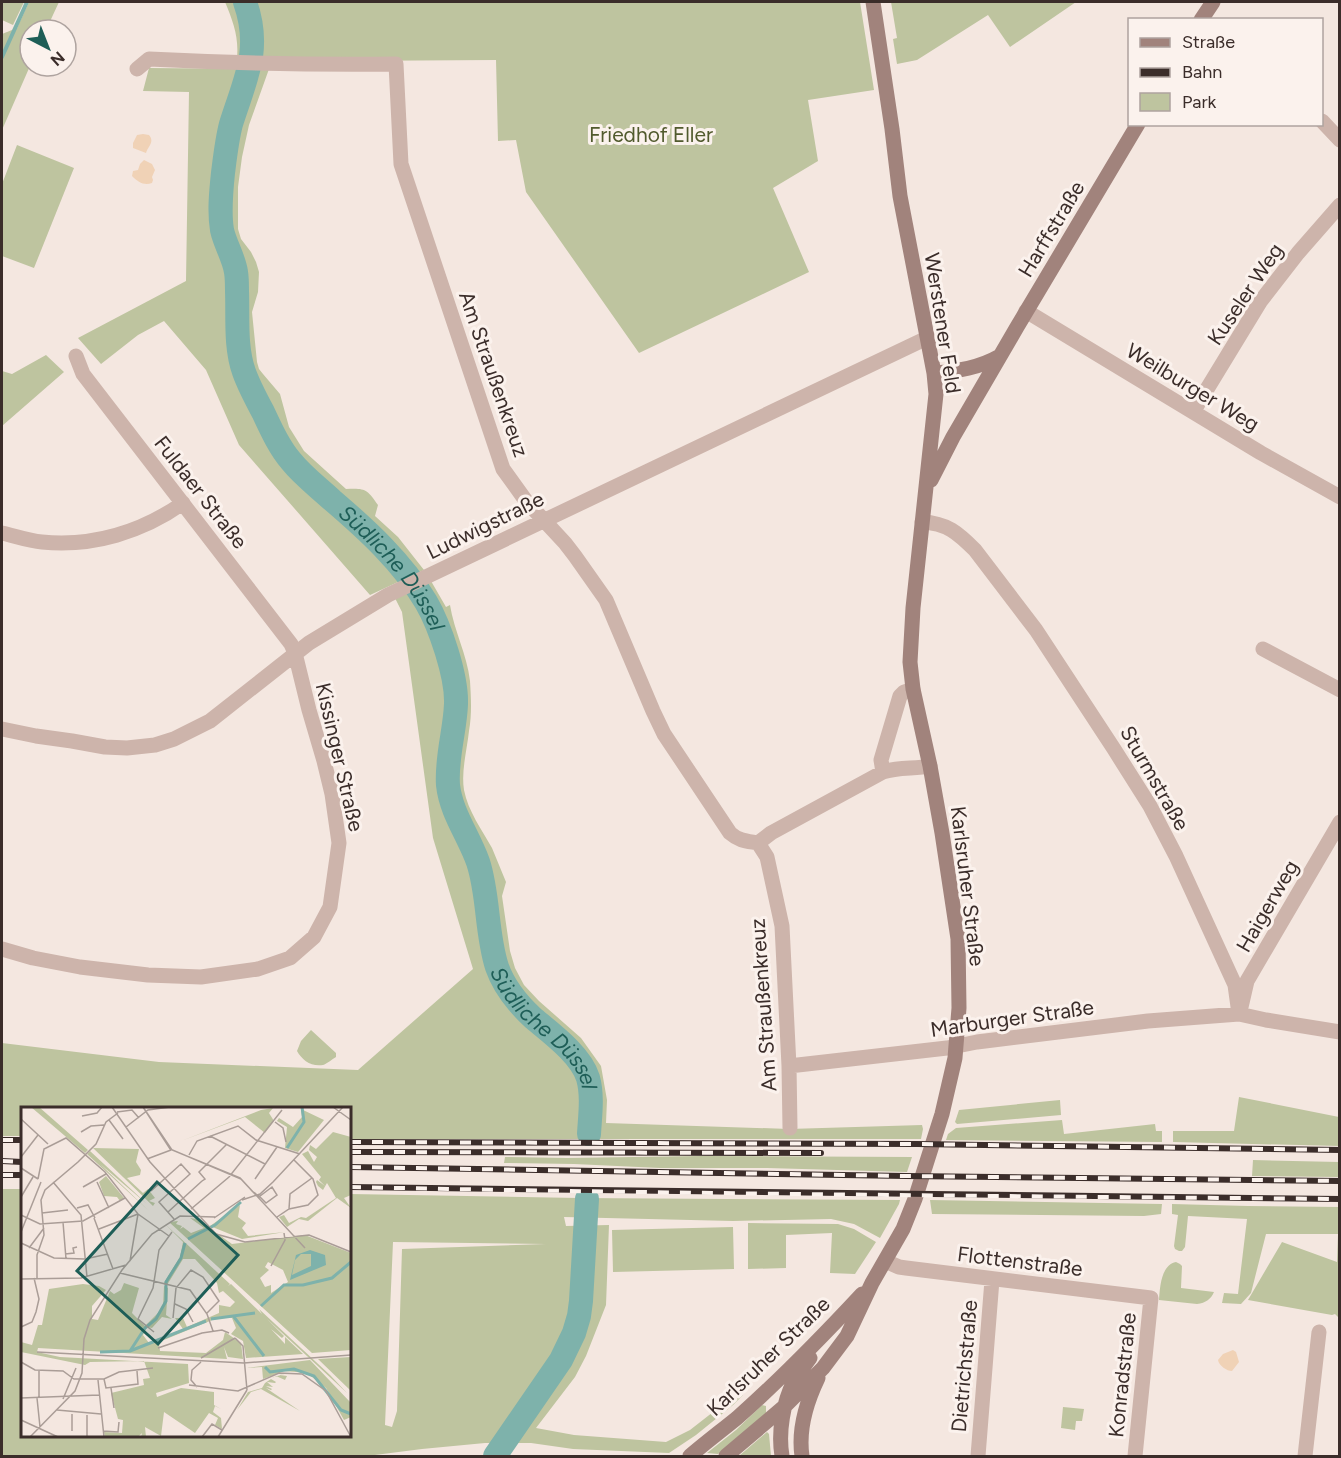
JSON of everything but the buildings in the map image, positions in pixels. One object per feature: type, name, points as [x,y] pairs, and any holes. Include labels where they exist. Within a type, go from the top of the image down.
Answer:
[{"type":"main road","name":"Werstener Feld","points":[[873,2],[900,196],[936,394],[910,648],[913,689],[930,766]]},
{"type":"main road","points":[[1203,18],[1213,2]]},
{"type":"main road","name":"Harffstraße","points":[[926,488],[1026,311],[1137,126]]},
{"type":"main road","points":[[934,373],[981,366],[1000,356]]},
{"type":"main road","name":"Karlsruher Straße","points":[[726,1456],[785,1406],[823,1368],[847,1336],[872,1283],[903,1229],[942,1114],[956,1046],[959,982],[958,939],[930,766]]},
{"type":"main road","name":"Karlsruher Straße","points":[[690,1456],[769,1388],[833,1326],[872,1283]]},
{"type":"main road","points":[[782,1456],[785,1406],[794,1381],[833,1326]]},
{"type":"main road","points":[[802,1456],[800,1435],[803,1420],[810,1395],[823,1368]]},
{"type":"street","name":"Am Straußenkreuz","points":[[137,69],[149,59],[264,64],[396,63],[401,164],[503,469],[525,501],[565,543],[606,600],[664,734],[724,824],[735,838],[758,843],[767,857],[782,927],[790,1128]]},
{"type":"street","points":[[1323,123],[1340,140]]},
{"type":"street","name":"Kuseler Weg","points":[[1193,412],[1260,302],[1298,253],[1340,205]]},
{"type":"street","name":"Weilburger Weg","points":[[1026,311],[1261,453],[1340,497]]},
{"type":"street","name":"Ludwigstraße","points":[[2,729],[105,747],[127,748],[155,745],[189,732],[210,721],[295,653],[398,590],[927,338]]},
{"type":"street","name":"Fuldaer Straße","points":[[76,356],[83,375],[287,637],[295,653]]},
{"type":"street","points":[[2,532],[41,542],[91,541],[138,529],[154,522],[183,503]]},
{"type":"street","name":"Sturmstraße","points":[[922,522],[941,524],[951,529],[975,550],[1036,630],[1114,749],[1150,806],[1176,856],[1235,985],[1239,1014]]},
{"type":"street","points":[[1263,649],[1340,690]]},
{"type":"street","name":"Kissinger Straße","points":[[2,949],[80,967],[147,975],[201,977],[258,969],[290,958],[314,937],[330,907],[339,843],[332,794],[295,653]]},
{"type":"street","points":[[883,772],[881,760],[900,696],[913,689]]},
{"type":"street","points":[[758,843],[771,833],[883,772],[930,766]]},
{"type":"street","name":"Haigerweg","points":[[1239,1014],[1247,981],[1340,822]]},
{"type":"street","points":[[1239,1014],[1340,1032]]},
{"type":"street","name":"Marburger Straße","points":[[789,1066],[1148,1021],[1239,1014]]},
{"type":"street","name":"Flottenstraße","points":[[885,1261],[899,1267],[992,1280],[1151,1298]]},
{"type":"street","name":"Dietrichstraße","points":[[978,1456],[992,1280]]},
{"type":"street","name":"Konradstraße","points":[[1135,1456],[1151,1298]]},
{"type":"street","points":[[1305,1456],[1319,1332]]},
{"type":"green space","points":[[2,2],[24,2],[13,25],[2,20]]},
{"type":"green space","points":[[29,2],[59,2],[52,18],[22,18]]},
{"type":"green space","name":"Friedhof Eller","points":[[225,2],[860,2],[874,90],[808,100],[818,161],[773,188],[809,272],[639,353],[526,192],[516,140],[498,141],[496,60],[340,61],[237,58],[235,29]]},
{"type":"green space","points":[[891,2],[1076,2],[1010,47],[988,15],[917,60],[897,64],[893,39],[897,38]]},
{"type":"green space","points":[[18,26],[18,78],[25,78],[2,130],[2,34]]},
{"type":"green space","points":[[149,68],[269,69],[249,125],[238,187],[238,229],[259,272],[258,292],[252,312],[259,369],[280,394],[289,427],[304,451],[346,489],[362,489],[368,493],[378,505],[375,516],[398,537],[424,570],[370,595],[239,445],[206,370],[164,321],[138,335],[101,364],[78,338],[186,281],[189,92],[143,91]]},
{"type":"green space","points":[[17,145],[74,168],[34,268],[2,256],[2,184]]},
{"type":"green space","points":[[46,355],[64,372],[2,426],[2,371],[12,374]]},
{"type":"green space","points":[[431,581],[446,607],[450,605],[468,671],[470,687],[471,712],[464,768],[464,790],[472,813],[492,848],[506,882],[502,896],[510,951],[515,968],[524,985],[581,1038],[601,1066],[607,1100],[606,1123],[789,1129],[922,1125],[921,1139],[351,1139],[351,1107],[21,1107],[21,1136],[2,1136],[2,1043],[159,1062],[358,1070],[473,969],[433,838],[402,612],[395,598]]},
{"type":"green space","points":[[311,1030],[336,1053],[336,1057],[319,1065],[311,1064],[301,1057],[297,1051],[301,1041]]},
{"type":"green space","points":[[1239,1097],[1339,1117],[1339,1146],[1173,1142],[1173,1131],[1234,1131]]},
{"type":"green space","points":[[1060,1100],[1061,1115],[957,1124],[955,1122],[959,1110]]},
{"type":"green space","points":[[1062,1120],[1064,1134],[1155,1124],[1156,1131],[1162,1131],[1162,1142],[946,1140],[948,1134],[956,1128]]},
{"type":"green space","points":[[505,1157],[912,1157],[907,1172],[504,1163]]},
{"type":"green space","points":[[1253,1160],[1339,1162],[1339,1177],[1252,1176]]},
{"type":"green space","points":[[2,1189],[21,1189],[21,1437],[351,1437],[351,1194],[900,1200],[880,1238],[854,1224],[831,1219],[733,1221],[564,1217],[566,1226],[609,1225],[606,1305],[575,1377],[536,1428],[574,1435],[666,1442],[690,1430],[731,1398],[743,1395],[696,1435],[669,1453],[573,1449],[531,1443],[485,1443],[367,1456],[2,1456]],"holes":[[[393,1242],[546,1244],[402,1249],[397,1411],[392,1427],[385,1425]]]},
{"type":"green space","points":[[930,1200],[1162,1204],[1161,1214],[1144,1216],[932,1214]]},
{"type":"green space","points":[[1172,1204],[1339,1207],[1339,1318],[1335,1314],[1248,1300],[1282,1242],[1337,1262],[1338,1234],[1266,1234],[1251,1293],[1241,1304],[1222,1303],[1224,1293],[1238,1294],[1247,1219],[1188,1216],[1185,1247],[1179,1251],[1174,1246],[1178,1215],[1172,1214]]},
{"type":"green space","points":[[748,1223],[838,1224],[854,1229],[876,1242],[855,1274],[830,1273],[832,1233],[786,1235],[786,1268],[748,1269]]},
{"type":"green space","points":[[733,1227],[734,1269],[613,1272],[612,1230]]},
{"type":"green space","points":[[1176,1262],[1182,1266],[1181,1288],[1214,1292],[1210,1299],[1197,1304],[1159,1300],[1164,1272],[1167,1267]]},
{"type":"green space","points":[[762,1405],[766,1406],[766,1413],[718,1454],[707,1453],[736,1430]]},
{"type":"green space","points":[[1063,1407],[1084,1409],[1082,1421],[1076,1421],[1075,1430],[1061,1428]]},
{"type":"green space","points":[[767,1432],[771,1456],[739,1456]]},
{"type":"sand","points":[[137,135],[149,135],[151,140],[146,153],[133,148]]},
{"type":"sand","points":[[144,160],[152,164],[155,170],[152,183],[141,183],[132,176],[133,171],[138,170]]},
{"type":"sand","points":[[1233,1350],[1239,1362],[1232,1371],[1224,1368],[1218,1360],[1223,1354]]},
{"type":"waterway","points":[[2,57],[27,2]]},
{"type":"waterway","name":"Südliche Düssel","points":[[245,2],[250,19],[252,50],[250,64],[228,136],[220,209],[222,230],[236,272],[238,342],[244,372],[272,431],[287,456],[306,477],[383,547],[417,587],[431,612],[447,652],[456,693],[448,785],[456,815],[474,852],[482,875],[493,954],[503,981],[517,1001],[565,1045],[584,1069],[590,1092],[589,1134]]},
{"type":"waterway","name":"Südliche Düssel","points":[[495,1456],[561,1360],[574,1333],[581,1301],[587,1199]]},
{"type":"railway","points":[[2,1140],[21,1140]]},
{"type":"railway","points":[[351,1142],[917,1144],[1340,1150]]},
{"type":"railway","points":[[351,1152],[821,1153]]},
{"type":"railway","points":[[2,1161],[21,1162]]},
{"type":"railway","points":[[351,1167],[1340,1181]]},
{"type":"railway","points":[[2,1175],[21,1175]]},
{"type":"railway","points":[[351,1187],[1340,1199]]}]
